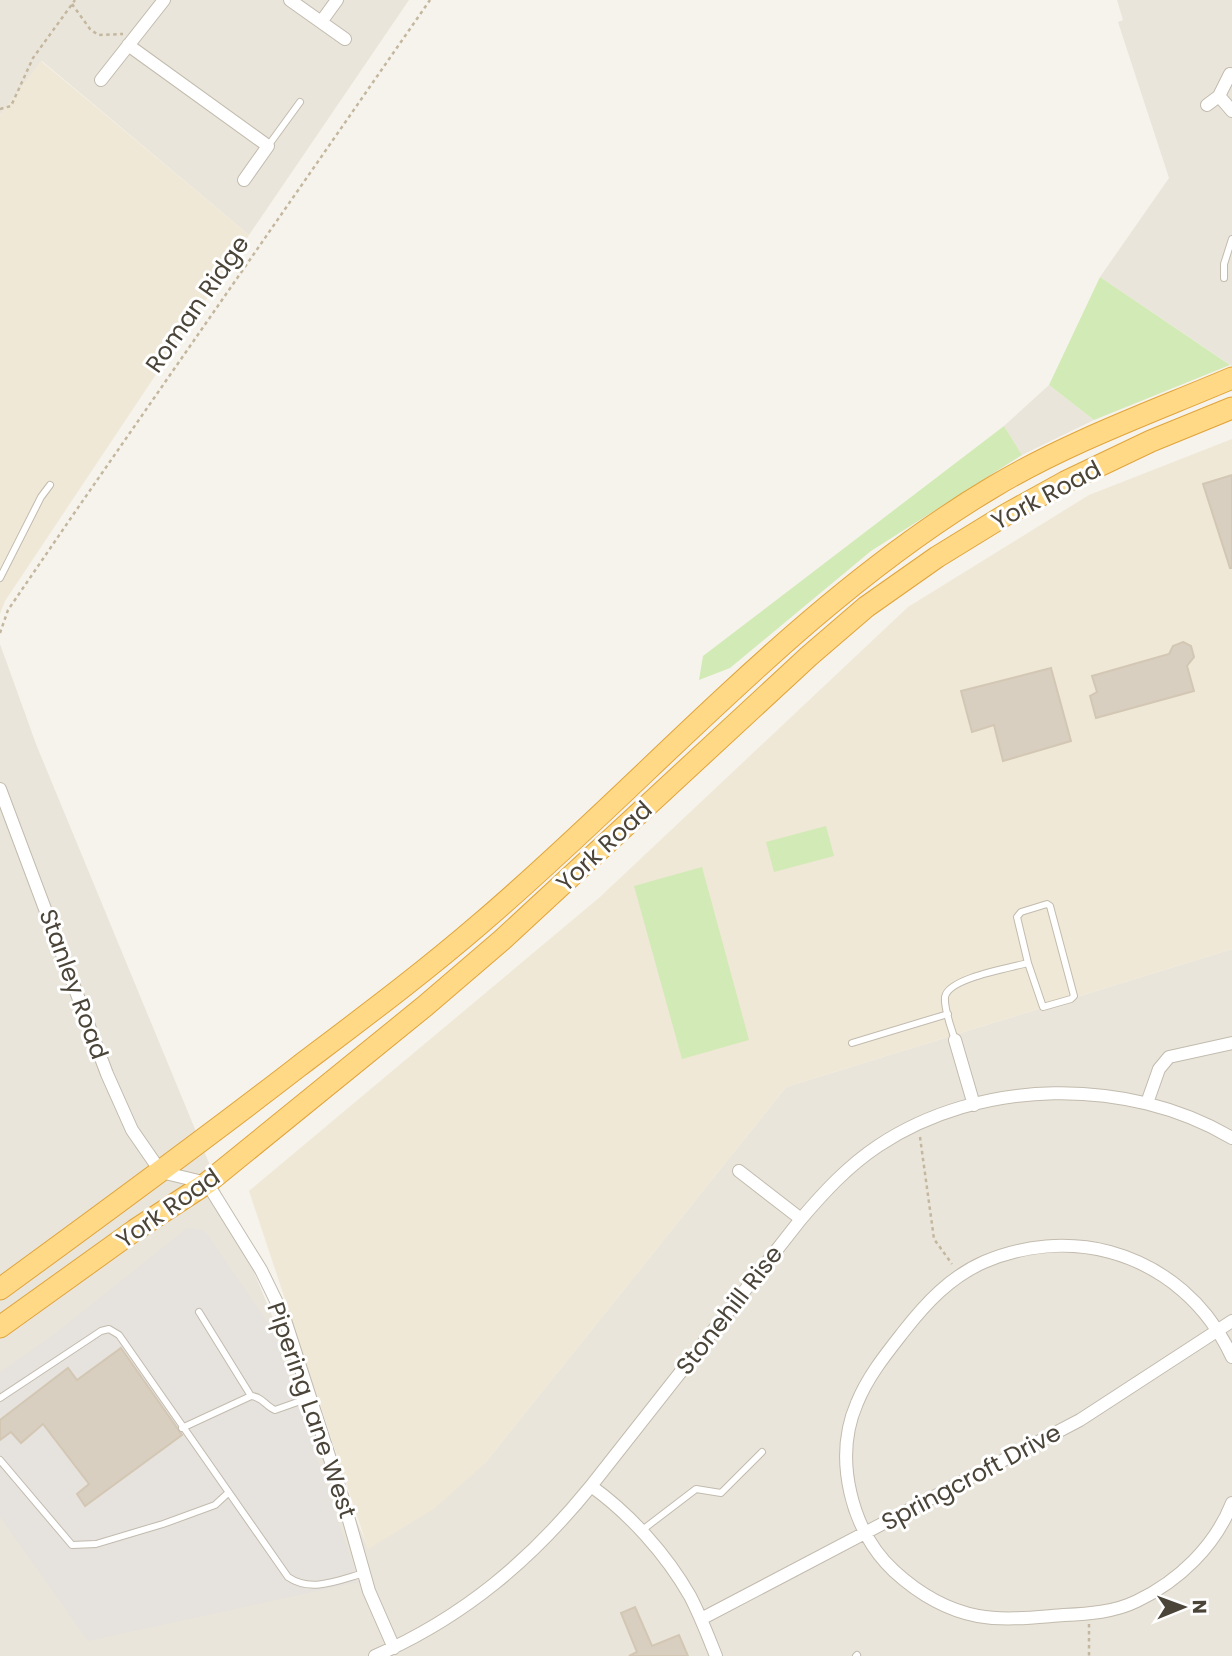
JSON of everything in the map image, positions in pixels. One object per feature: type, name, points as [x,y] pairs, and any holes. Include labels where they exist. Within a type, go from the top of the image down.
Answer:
[{"type":"highway","name":"York Road","points":[[0,1289],[161,1172],[410,983],[484,921],[817,615],[916,537],[990,488],[1051,454],[1232,378]]},
{"type":"highway","points":[[1112,429],[1232,393]]},
{"type":"highway","name":"York Road","points":[[0,1327],[135,1230],[207,1183],[425,1006],[502,940],[799,665],[866,607],[937,557],[1065,482],[1151,441],[1232,408]]},
{"type":"street","points":[[101,80],[164,0]]},
{"type":"street","points":[[290,0],[345,39]]},
{"type":"street","points":[[321,22],[337,0]]},
{"type":"street","points":[[130,43],[268,146],[244,180]]},
{"type":"street","points":[[1207,105],[1219,96],[1230,74]]},
{"type":"street","points":[[1219,96],[1232,111]]},
{"type":"street","name":"Stanley Road","points":[[0,789],[107,1073],[132,1130],[161,1172]]},
{"type":"street","points":[[955,1040],[974,1105]]},
{"type":"street","points":[[1147,1103],[1158,1069],[1169,1057],[1232,1043]]},
{"type":"street","name":"Stonehill Rise","points":[[375,1656],[394,1648],[457,1611],[529,1556],[561,1524],[801,1219],[852,1165],[878,1145],[937,1116],[974,1105],[1003,1099],[1057,1094],[1096,1094],[1147,1103],[1215,1128],[1232,1138]]},
{"type":"street","points":[[739,1171],[801,1219]]},
{"type":"street","points":[[161,1172],[207,1183]]},
{"type":"street","name":"Pipering Lane West","points":[[207,1183],[261,1270],[284,1317],[343,1499],[369,1591],[394,1648]]},
{"type":"street","points":[[1232,1357],[1204,1311],[1160,1273],[1125,1256],[1096,1248],[1051,1246],[1021,1250],[982,1263],[961,1275],[939,1290],[920,1311],[877,1366],[856,1405],[847,1449],[848,1478],[853,1504],[865,1532],[883,1561],[923,1595],[976,1616],[999,1619],[1089,1614],[1137,1602],[1183,1572],[1217,1531],[1232,1503]]},
{"type":"street","name":"Springcroft Drive","points":[[701,1619],[1080,1420],[1232,1321]]},
{"type":"street","points":[[592,1486],[612,1501],[641,1531],[689,1594],[716,1656]]},
{"type":"lane","points":[[268,146],[300,102]]},
{"type":"lane","points":[[1224,278],[1224,264],[1232,239]]},
{"type":"lane","points":[[0,578],[41,497],[50,485]]},
{"type":"lane","points":[[1047,904],[1050,906],[1074,996],[1043,1007],[1028,963],[1017,917],[1021,912],[1047,904]]},
{"type":"lane","points":[[955,1040],[945,1000],[947,990],[958,982],[1028,963]]},
{"type":"lane","points":[[852,1043],[948,1014]]},
{"type":"lane","points":[[199,1312],[251,1396]]},
{"type":"lane","points":[[0,1398],[101,1331],[109,1329],[118,1335],[288,1577],[297,1584],[312,1586],[364,1573]]},
{"type":"lane","points":[[182,1428],[251,1396],[261,1398],[269,1408],[275,1410],[309,1398]]},
{"type":"lane","points":[[641,1531],[696,1489],[722,1493],[762,1452]]},
{"type":"lane","points":[[0,1460],[72,1545],[96,1544],[163,1524],[215,1506],[228,1493]]},
{"type":"path","name":"Roman Ridge","points":[[0,633],[8,610],[67,523],[430,0]]},
{"type":"path","points":[[0,109],[10,106],[33,58],[74,2],[90,29],[98,36],[119,33],[130,43]]},
{"type":"path","points":[[914,1127],[921,1139],[934,1239],[961,1275]]},
{"type":"path","points":[[1089,1614],[1090,1656]]},
{"type":"shaded area","points":[[0,0],[409,0],[249,235],[42,61],[0,115]]},
{"type":"shaded area","points":[[1117,0],[1232,0],[1232,366],[1100,277],[1169,178],[1118,22],[1123,20]]},
{"type":"shaded area","points":[[41,61],[249,235],[5,601],[0,614],[0,115]]},
{"type":"shaded area","points":[[1049,385],[1094,420],[1022,455],[1004,426]]},
{"type":"shaded area","points":[[1232,439],[1232,949],[786,1087],[485,1463],[435,1508],[368,1549],[249,1191],[600,897],[908,607],[1089,495]]},
{"type":"shaded area","points":[[0,644],[36,744],[368,1548],[485,1463],[786,1087],[1232,949],[1232,1656],[0,1656]]},
{"type":"shaded area","points":[[187,1228],[203,1230],[208,1235],[274,1332],[359,1582],[88,1641],[0,1517],[0,1372],[53,1335]]},
{"type":"green space","points":[[1100,277],[1230,365],[1094,420],[1049,385]]},
{"type":"green space","points":[[1004,426],[1022,455],[871,551],[730,668],[699,680],[703,656]]},
{"type":"green space","points":[[826,826],[834,856],[774,872],[766,842]]},
{"type":"green space","points":[[702,867],[749,1040],[682,1059],[634,886]]},
{"type":"building","points":[[1232,475],[1232,568],[1230,568],[1203,484]]},
{"type":"building","points":[[1183,642],[1191,646],[1194,657],[1187,666],[1194,691],[1096,718],[1090,696],[1097,692],[1092,676],[1169,654],[1173,646]]},
{"type":"building","points":[[1051,668],[1071,741],[1003,761],[994,725],[972,732],[961,691]]},
{"type":"building","points":[[121,1348],[182,1435],[85,1506],[77,1494],[89,1484],[43,1424],[21,1443],[11,1432],[0,1440],[0,1420],[68,1368],[77,1380]]},
{"type":"building","points":[[635,1607],[652,1646],[679,1635],[688,1656],[629,1656],[637,1652],[621,1613]]}]
